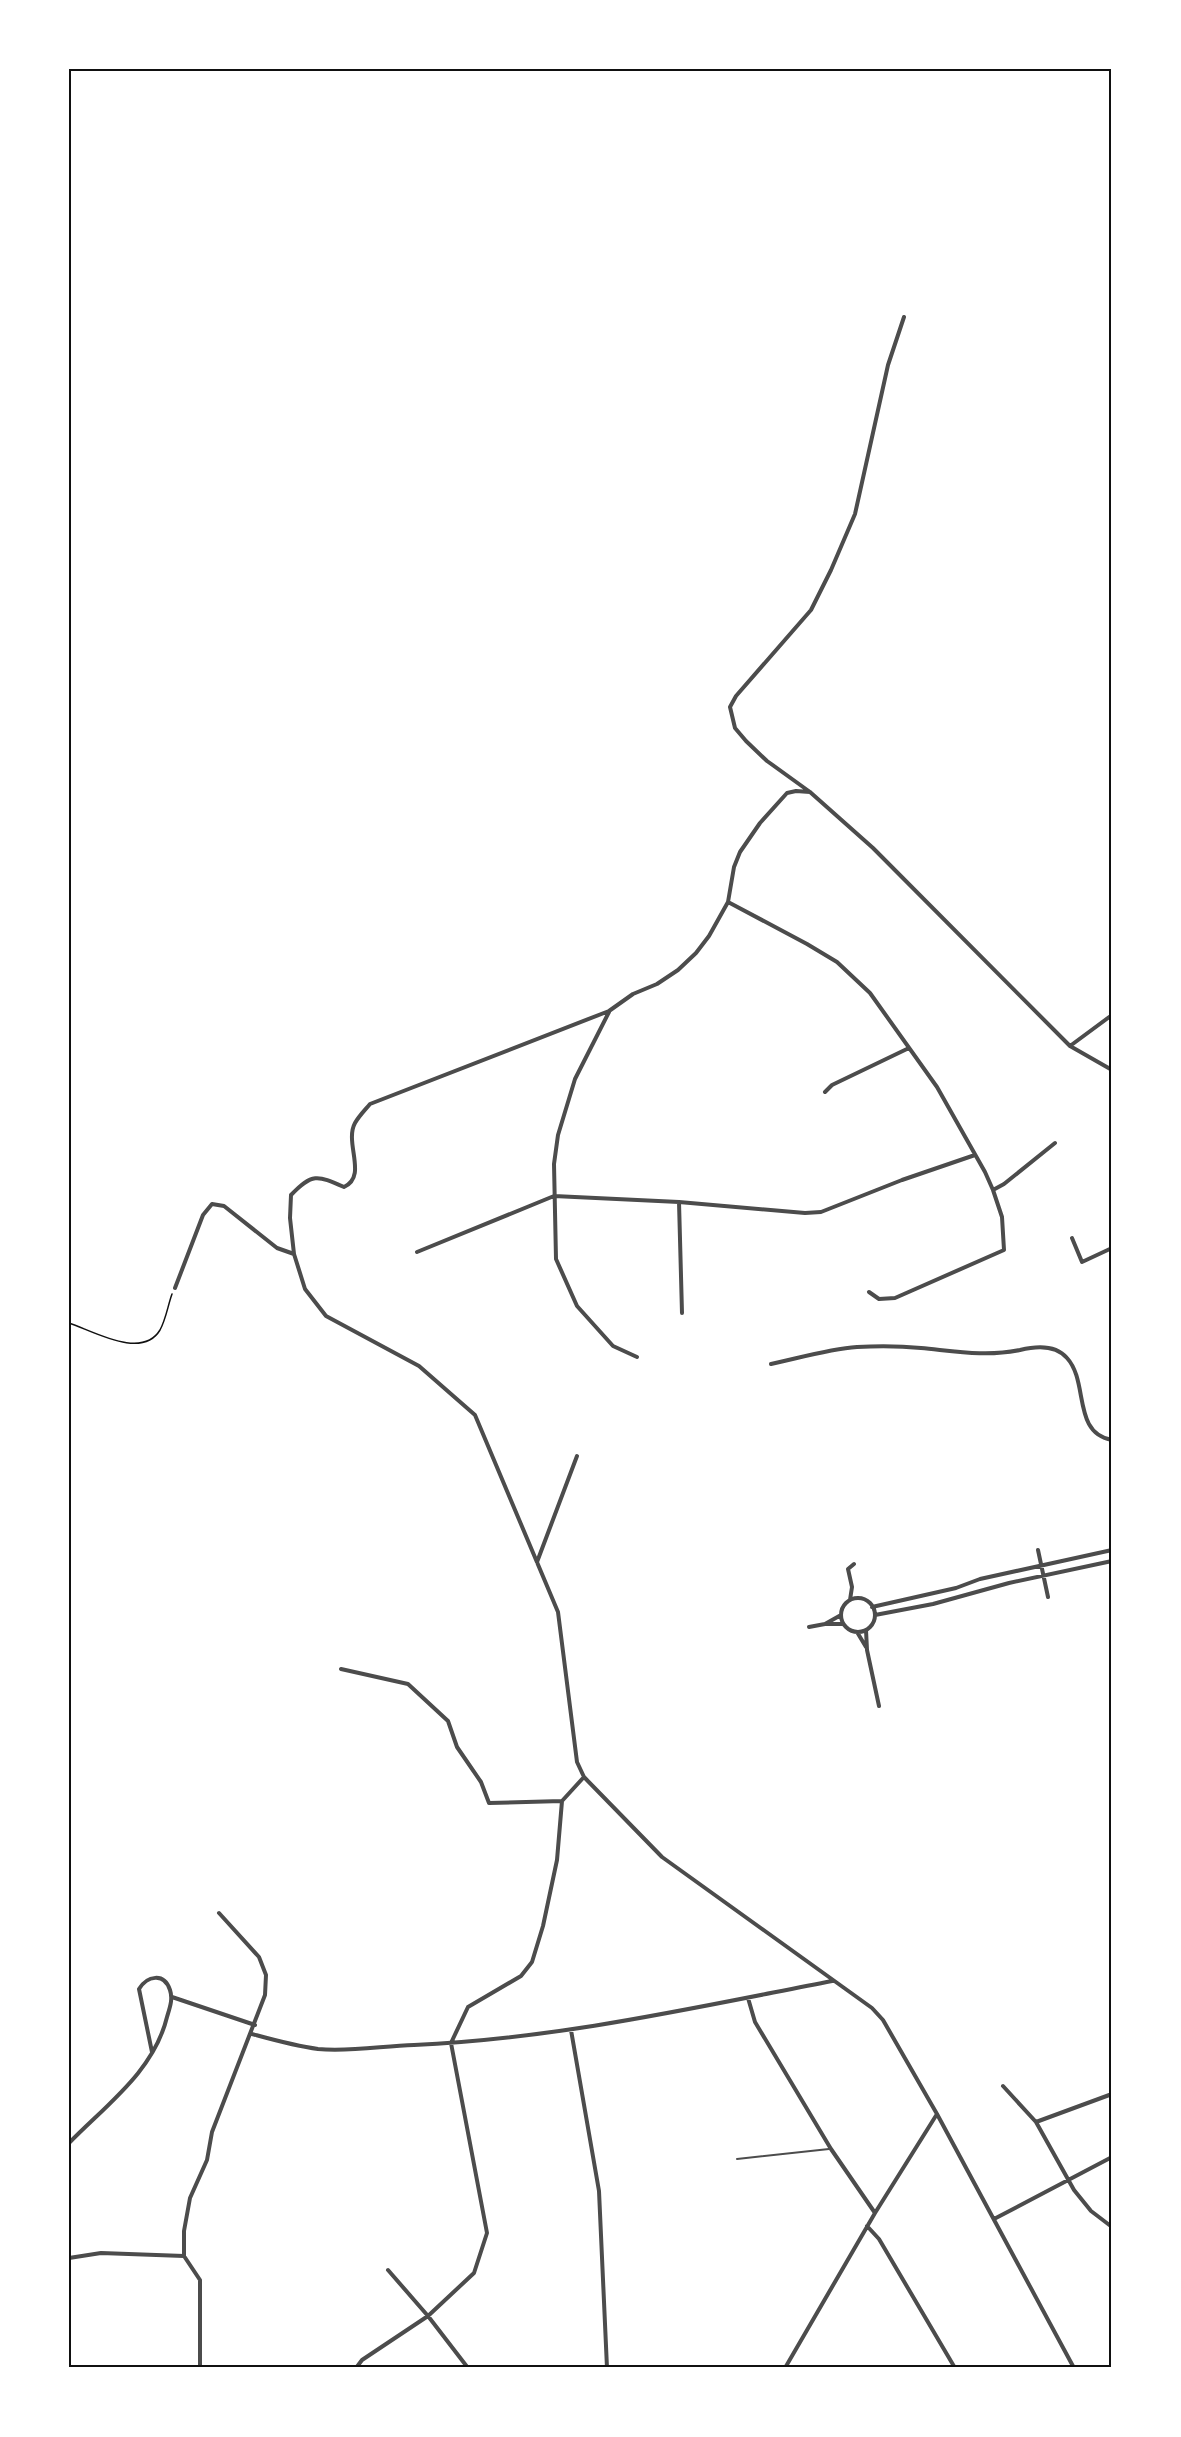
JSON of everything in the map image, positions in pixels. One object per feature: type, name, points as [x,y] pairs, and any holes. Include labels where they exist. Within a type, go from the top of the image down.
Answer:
[{"type":"street","points":[[904,317],[888,365],[855,514],[811,610],[756,670],[736,696],[730,707],[735,728],[767,761],[810,792],[873,848],[1070,1046],[1112,1070]]},
{"type":"street","points":[[810,792],[787,793],[760,823],[740,852],[734,867],[728,902],[709,936],[678,970],[657,984],[633,994],[609,1011],[370,1104],[354,1124],[351,1141],[356,1175],[352,1184],[344,1187],[323,1178],[306,1180],[291,1195],[294,1254],[305,1289],[326,1316],[419,1366],[475,1415],[558,1612],[577,1762],[584,1777],[662,1857],[872,2008],[883,2020],[937,2114],[1074,2368]]},
{"type":"street","points":[[728,902],[807,944],[837,963],[870,993],[937,1087],[993,1190],[1002,1217],[1004,1250],[895,1298],[879,1299],[868,1292]]},
{"type":"street","points":[[609,1011],[575,1079],[566,1107],[554,1164],[556,1259],[577,1306],[613,1346],[637,1357]]},
{"type":"street","points":[[1070,1046],[1112,1015]]},
{"type":"street","points":[[825,1092],[832,1085],[909,1048]]},
{"type":"street","points":[[993,1190],[1004,1184],[1055,1143]]},
{"type":"street","points":[[417,1252],[554,1196],[679,1202],[805,1213],[821,1212],[902,1180],[975,1155]]},
{"type":"street","points":[[679,1202],[682,1313]]},
{"type":"street","points":[[175,1288],[203,1215],[212,1204],[225,1206],[277,1248],[294,1254]]},
{"type":"street","points":[[1072,1238],[1082,1262],[1112,1248]]},
{"type":"street","points":[[771,1364],[854,1347],[920,1348],[984,1354],[1041,1345],[1067,1358],[1077,1376],[1088,1424],[1102,1438],[1112,1440]]},
{"type":"street","points":[[537,1563],[577,1456]]},
{"type":"street","points":[[1038,1550],[1048,1597]]},
{"type":"street","points":[[872,1607],[1112,1550]]},
{"type":"street","points":[[875,1615],[942,1602],[1009,1583],[1112,1561]]},
{"type":"street","points":[[850,1600],[852,1587],[849,1569],[854,1564]]},
{"type":"street","points":[[852,1587],[858,1598]]},
{"type":"street","points":[[858,1598],[872,1607],[875,1615],[872,1625],[866,1630],[857,1632],[849,1630],[843,1624],[841,1615],[844,1606],[850,1600],[858,1598]]},
{"type":"street","points":[[825,1624],[841,1615]]},
{"type":"street","points":[[808,1627],[843,1624]]},
{"type":"street","points":[[866,1630],[867,1650],[879,1706]]},
{"type":"street","points":[[857,1632],[867,1650]]},
{"type":"street","points":[[341,1669],[408,1684],[448,1721],[457,1747],[481,1782],[489,1803],[562,1801]]},
{"type":"street","points":[[356,2368],[362,2360],[428,2316],[474,2273],[487,2233],[451,2043],[468,2007],[521,1976],[532,1962],[543,1926],[557,1860],[562,1801],[584,1777]]},
{"type":"street","points":[[200,2368],[200,2280],[184,2256],[184,2231],[190,2198],[207,2160],[212,2132],[252,2034],[265,1995],[266,1975],[259,1957],[219,1913]]},
{"type":"street","points":[[69,2143],[103,2108],[122,2093],[138,2074],[152,2052],[164,2030],[172,1997],[168,1986],[162,1980],[153,1978],[144,1981],[139,1989],[152,2052]]},
{"type":"street","points":[[252,2034],[292,2045],[320,2049],[348,2050],[451,2043],[571,2030],[832,1981]]},
{"type":"street","points":[[172,1997],[255,2025]]},
{"type":"street","points":[[747,1997],[755,2022],[831,2149],[875,2213]]},
{"type":"street","points":[[571,2030],[599,2191],[607,2368]]},
{"type":"street","points":[[1004,2086],[1036,2122],[1068,2181],[1091,2211],[1112,2228]]},
{"type":"street","points":[[1036,2122],[1112,2094]]},
{"type":"street","points":[[785,2368],[867,2226],[937,2114]]},
{"type":"street","points":[[994,2219],[1112,2157]]},
{"type":"street","points":[[867,2226],[879,2239],[956,2368]]},
{"type":"street","points":[[69,2258],[101,2253],[184,2256]]},
{"type":"street","points":[[388,2270],[428,2316],[468,2368]]},
{"type":"lane","points":[[736,2159],[831,2149]]},
{"type":"path","points":[[69,1323],[130,1344],[146,1341],[159,1331],[175,1288]]}]
